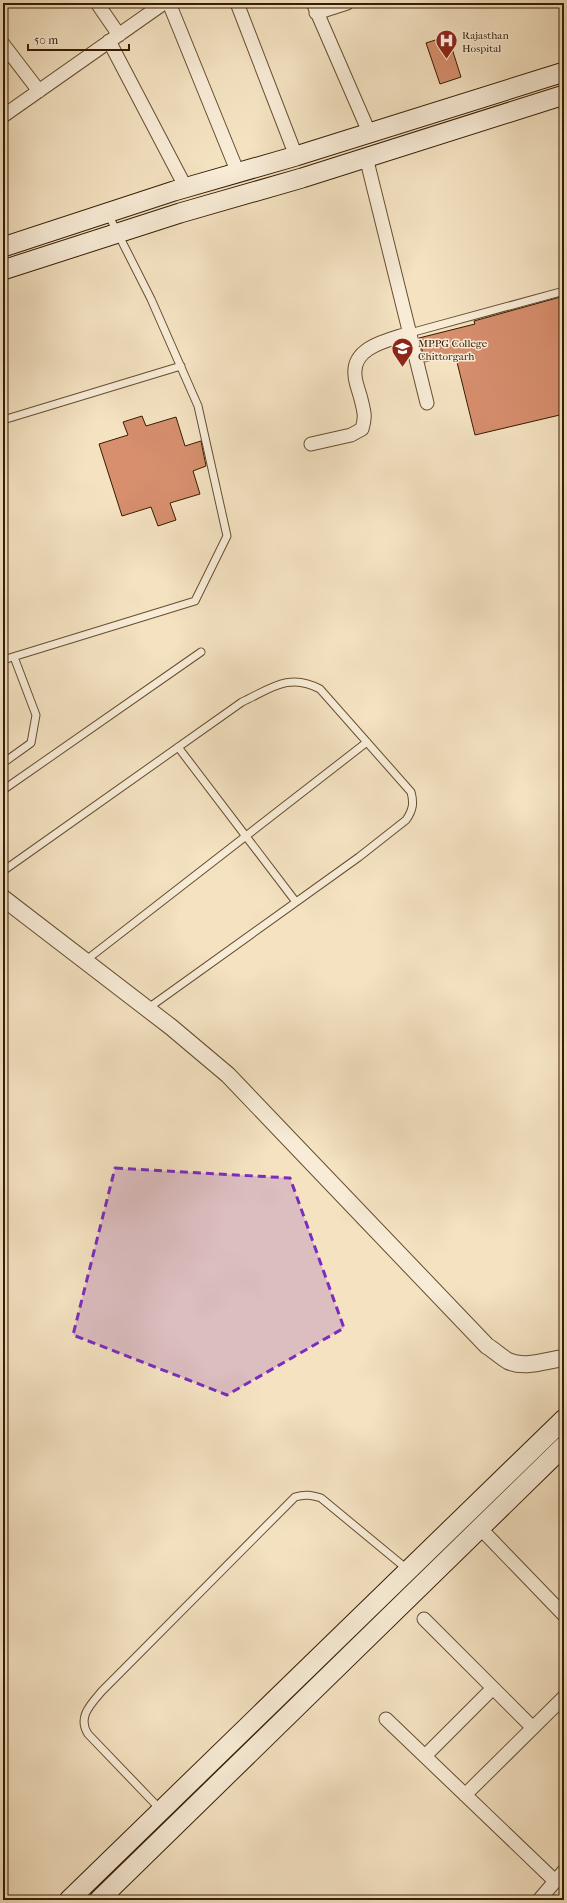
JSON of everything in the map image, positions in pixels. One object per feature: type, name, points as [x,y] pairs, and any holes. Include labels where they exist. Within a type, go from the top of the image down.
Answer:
[{"type":"main road","points":[[3,247],[186,188],[296,156],[564,72]]},
{"type":"main road","points":[[3,270],[564,95]]},
{"type":"main road","points":[[69,1900],[564,1419]]},
{"type":"main road","points":[[99,1900],[564,1446]]},
{"type":"street","points":[[98,3],[186,188]]},
{"type":"street","points":[[3,116],[164,3]]},
{"type":"street","points":[[169,3],[238,173]]},
{"type":"street","points":[[237,3],[296,156]]},
{"type":"street","points":[[347,3],[315,8],[369,132]]},
{"type":"street","points":[[3,44],[39,91]]},
{"type":"street","points":[[366,157],[427,403]]},
{"type":"street","points":[[311,444],[351,435],[362,429],[366,418],[355,374],[356,364],[362,354],[370,347],[410,333]]},
{"type":"street","points":[[3,898],[147,1009],[228,1075],[487,1346],[508,1361],[520,1364],[532,1364],[564,1358]]},
{"type":"street","points":[[480,1528],[564,1615]]},
{"type":"street","points":[[424,1619],[533,1728]]},
{"type":"street","points":[[425,1756],[493,1688]]},
{"type":"street","points":[[465,1794],[564,1697]]},
{"type":"street","points":[[386,1719],[555,1881]]},
{"type":"street","points":[[539,1900],[564,1871]]},
{"type":"lane","points":[[3,660],[195,601],[227,536],[198,406],[151,299],[108,213]]},
{"type":"lane","points":[[410,333],[564,291]]},
{"type":"lane","points":[[3,420],[181,366]]},
{"type":"lane","points":[[3,790],[201,652]]},
{"type":"lane","points":[[3,763],[31,742],[36,715],[14,657]]},
{"type":"lane","points":[[3,871],[242,702],[283,683],[296,681],[308,682],[320,689],[411,792],[413,806],[411,814],[406,820],[359,857],[147,1009]]},
{"type":"lane","points":[[85,961],[367,742]]},
{"type":"lane","points":[[178,747],[296,902]]},
{"type":"lane","points":[[161,1810],[88,1734],[83,1722],[85,1714],[89,1706],[102,1691],[295,1497],[310,1495],[321,1498],[408,1570]]},
{"type":"highlighted area","points":[[115,1168],[290,1178],[344,1328],[227,1395],[73,1335]]},
{"type":"building","points":[[448,36],[461,77],[440,84],[426,43]]},
{"type":"building","points":[[564,296],[564,414],[475,435],[455,354],[425,362],[419,338],[475,324],[474,321]]},
{"type":"building","points":[[142,416],[146,426],[176,417],[185,446],[201,441],[206,466],[193,471],[200,494],[170,503],[176,520],[158,526],[151,507],[122,516],[99,444],[128,435],[123,422]]},
{"type":"place","name":"Rajasthan Hospital","points":[[447,60]]},
{"type":"place","name":"MPPG College Chittorgarh","points":[[403,368]]}]
